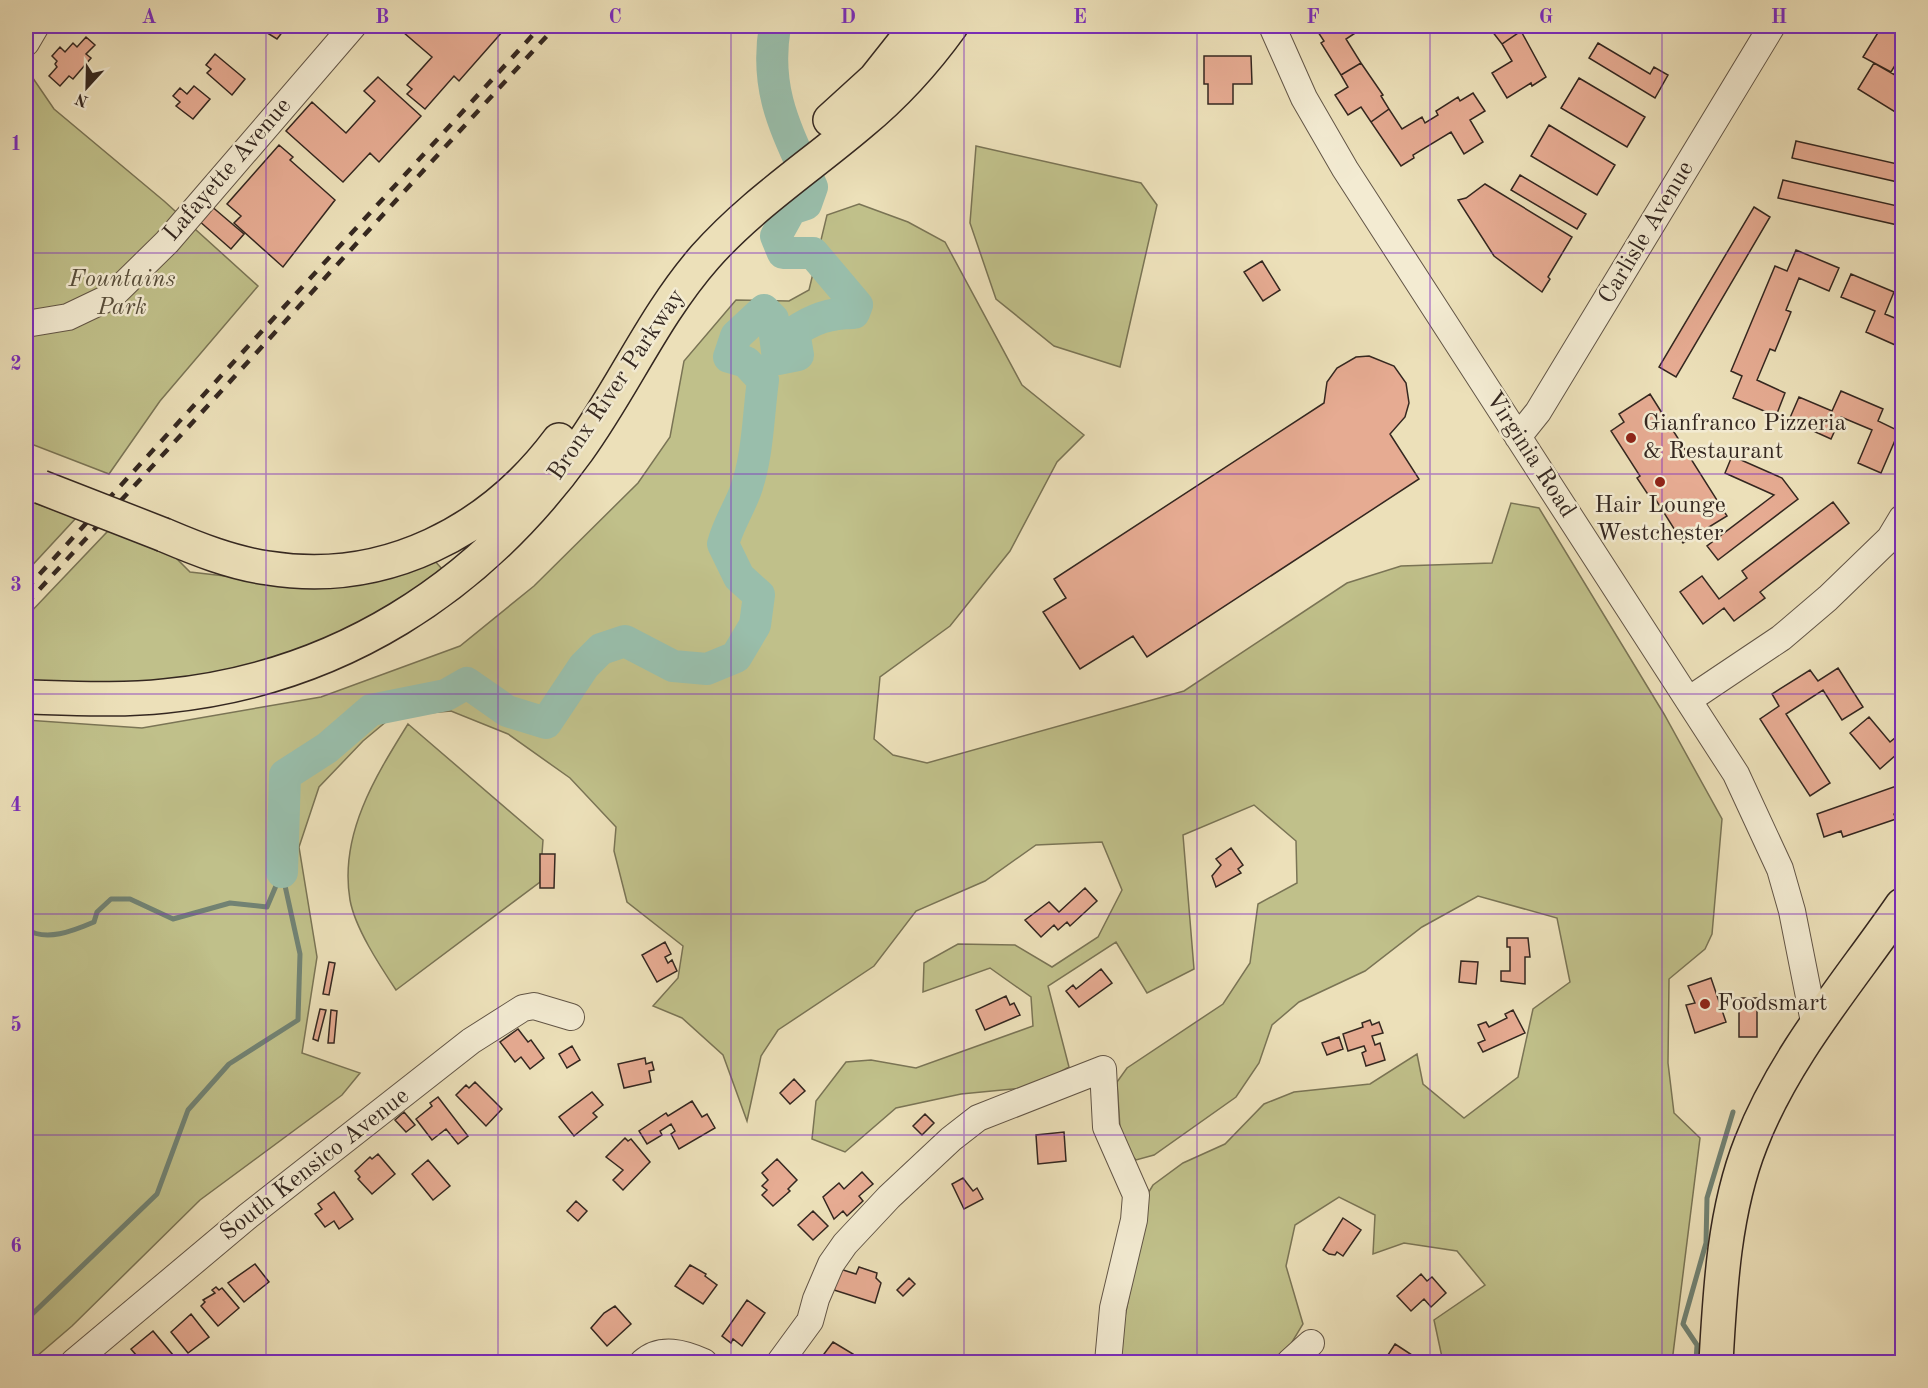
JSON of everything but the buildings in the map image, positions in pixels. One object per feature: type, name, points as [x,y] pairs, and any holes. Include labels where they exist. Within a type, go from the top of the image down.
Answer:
[{"type":"main road","name":"Bronx River Parkway","points":[[826,137],[917,26]]},
{"type":"main road","name":"Bronx River Parkway","points":[[31,484],[164,535],[254,566],[318,571],[350,569],[395,560],[433,546],[461,531],[500,504],[545,458],[573,419],[675,261],[724,206],[777,175],[826,137],[897,89],[951,26]]},
{"type":"main road","name":"Bronx River Parkway","points":[[26,697],[151,698],[238,685],[285,672],[338,652],[383,629],[426,602],[489,551],[546,491],[591,432],[691,273],[777,175]]},
{"type":"main road","points":[[1716,1362],[1725,1260],[1740,1177],[1751,1143],[1776,1090],[1815,1027],[1902,905]]},
{"type":"street","points":[[26,43],[36,26]]},
{"type":"street","name":"Lafayette Avenue","points":[[26,324],[68,317],[112,296],[167,242],[353,26]]},
{"type":"street","name":"Virginia Road","points":[[1272,26],[1317,123],[1518,437],[1690,699],[1736,774],[1780,869],[1792,911],[1815,1027]]},
{"type":"street","name":"Carlisle Avenue","points":[[1518,437],[1538,412],[1772,26]]},
{"type":"street","points":[[1690,699],[1781,638],[1828,598],[1890,538],[1902,518]]},
{"type":"street","name":"South Kensico Avenue","points":[[74,1362],[248,1216],[471,1041],[522,1008],[534,1006],[571,1017]]},
{"type":"street","points":[[780,1362],[810,1321],[816,1299],[831,1264],[845,1244],[889,1197],[951,1139],[978,1118],[1103,1069],[1106,1127],[1136,1195],[1134,1220],[1113,1308],[1108,1362]]},
{"type":"street","points":[[1290,1362],[1311,1343]]},
{"type":"street","points":[[644,1362],[656,1353],[669,1352],[704,1362]]},
{"type":"green space","name":"Fountains Park","points":[[26,68],[54,109],[164,201],[258,286],[160,401],[109,474],[26,442]]},
{"type":"green space","points":[[976,146],[1141,183],[1157,205],[1120,367],[1054,346],[996,299],[970,223]]},
{"type":"green space","points":[[859,204],[908,222],[945,242],[1022,385],[1084,435],[1057,462],[1010,551],[950,626],[880,677],[874,739],[893,755],[927,763],[1184,691],[1347,583],[1401,566],[1492,563],[1511,503],[1539,508],[1664,714],[1722,819],[1712,934],[1705,949],[1669,979],[1668,1063],[1674,1113],[1700,1138],[1672,1362],[1443,1362],[1434,1320],[1485,1285],[1457,1251],[1404,1243],[1373,1254],[1375,1215],[1339,1197],[1295,1225],[1286,1266],[1303,1324],[1280,1362],[1116,1362],[1131,1286],[1141,1205],[1153,1185],[1183,1163],[1225,1144],[1264,1104],[1294,1092],[1370,1084],[1417,1054],[1423,1084],[1464,1118],[1518,1077],[1533,1009],[1570,982],[1557,918],[1478,896],[1422,927],[1365,971],[1299,1002],[1272,1025],[1259,1063],[1236,1097],[1154,1155],[1136,1160],[1121,1143],[1117,1082],[1127,1068],[1223,1004],[1250,963],[1258,904],[1297,883],[1296,841],[1254,805],[1183,835],[1194,969],[1147,993],[1116,942],[1048,986],[1069,1067],[1033,1087],[961,1094],[896,1108],[845,1152],[812,1139],[816,1101],[846,1062],[871,1060],[916,1068],[1033,1026],[1031,997],[990,968],[923,992],[924,963],[958,944],[1015,945],[1052,967],[1098,937],[1122,890],[1102,842],[1036,845],[985,881],[916,911],[874,966],[778,1030],[761,1056],[747,1121],[723,1055],[682,1018],[653,1006],[678,978],[683,946],[627,902],[614,851],[616,827],[570,778],[508,734],[451,711],[393,716],[363,741],[319,787],[299,847],[317,957],[302,1053],[360,1073],[342,1095],[200,1200],[72,1326],[30,1362],[26,1362],[26,720],[142,728],[321,697],[460,646],[534,586],[638,483],[670,437],[684,361],[736,300],[789,301],[809,290],[827,215]]},
{"type":"green space","points":[[26,500],[76,518],[26,572]]},
{"type":"green space","points":[[108,531],[174,556],[190,572],[315,586],[434,560],[442,569],[438,578],[302,655],[222,673],[142,685],[26,683],[26,617]]},
{"type":"green space","points":[[408,724],[543,840],[540,882],[396,990],[357,922],[350,900],[348,876],[350,853],[362,808],[383,765]]},
{"type":"waterway","points":[[282,872],[285,775],[327,748],[371,710],[446,695],[467,683],[507,711],[546,723],[584,666],[601,649],[625,641],[673,666],[707,669],[736,657],[755,625],[759,595],[739,577],[723,544],[749,479],[755,451],[763,380],[746,362],[729,357],[736,336],[764,310],[773,319],[778,359],[798,355],[794,332],[822,318],[854,313],[857,305],[813,253],[783,253],[776,236],[791,209],[806,204],[812,187],[786,128],[775,90],[772,70],[775,26]]},
{"type":"waterway","points":[[26,1320],[157,1194],[188,1110],[229,1064],[298,1020],[300,954],[282,872]]},
{"type":"waterway","points":[[26,929],[42,935],[60,934],[77,929],[94,922],[97,912],[111,899],[130,899],[173,919],[230,903],[267,907],[281,874]]},
{"type":"waterway","points":[[1696,1362],[1697,1345],[1683,1324],[1706,1243],[1707,1198],[1733,1112]]},
{"type":"railway","points":[[26,589],[541,26]]},
{"type":"railway","points":[[26,604],[556,26]]},
{"type":"place","name":"Gianfranco Pizzeria & Restaurant","points":[[1631,438]]},
{"type":"place","name":"Hair Lounge Westchester","points":[[1660,482]]},
{"type":"place","name":"Foodsmart","points":[[1705,1004]]}]
